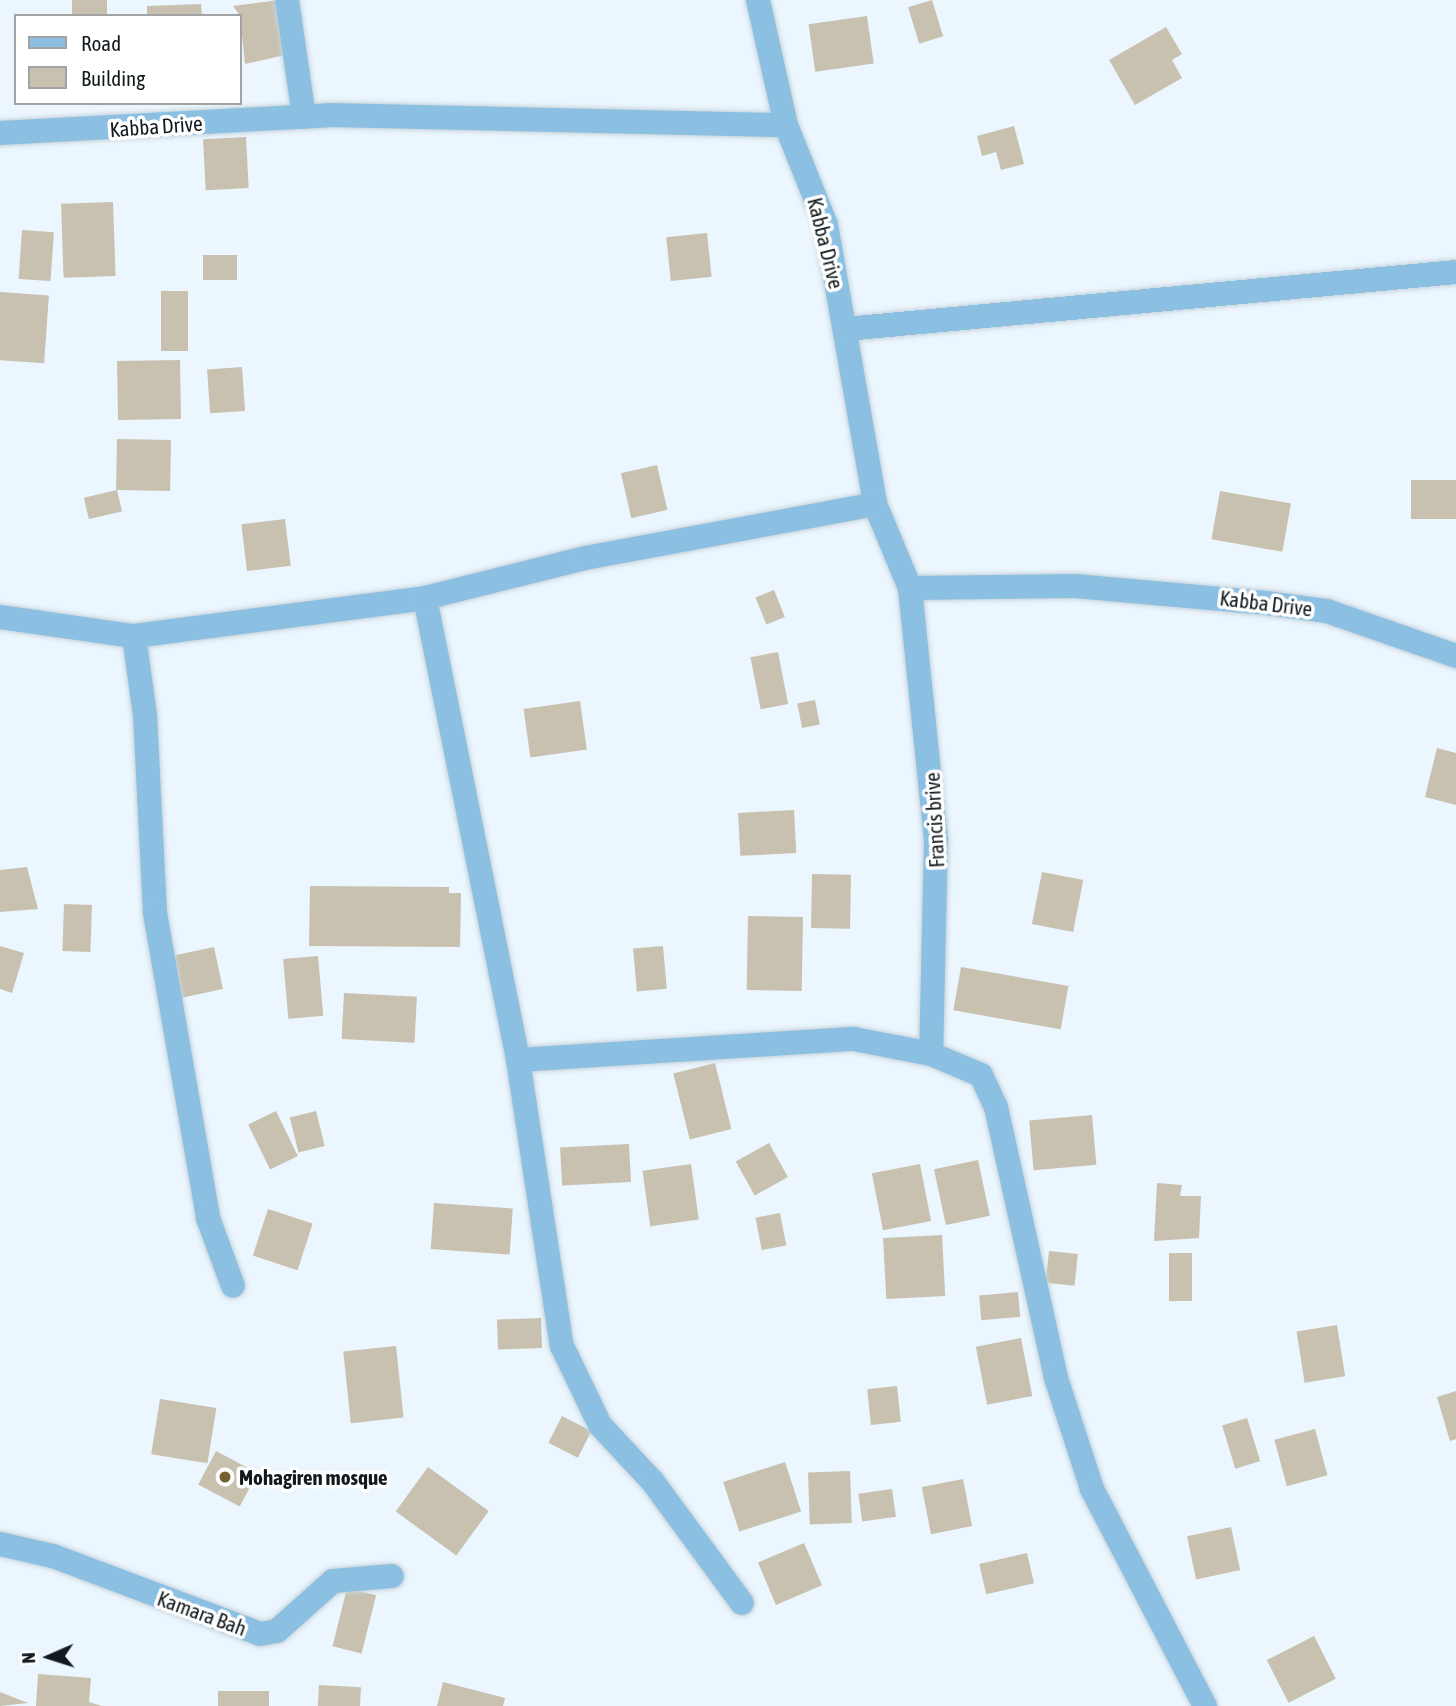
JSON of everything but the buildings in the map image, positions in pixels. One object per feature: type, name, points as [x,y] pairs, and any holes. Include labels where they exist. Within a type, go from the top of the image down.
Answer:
[{"type":"street","points":[[287,0],[304,117]]},
{"type":"street","points":[[758,0],[786,125]]},
{"type":"street","name":"Kabba Drive","points":[[0,133],[304,117],[786,125],[826,225],[875,504],[910,588],[1075,586],[1266,603],[1327,611],[1456,656]]},
{"type":"street","points":[[846,329],[1456,272]]},
{"type":"street","points":[[0,617],[134,636],[425,598],[585,558],[875,504]]},
{"type":"street","name":"Francis brive","points":[[910,588],[936,840],[931,1054]]},
{"type":"street","points":[[425,598],[518,1060],[562,1346],[580,1395],[742,1603]]},
{"type":"street","points":[[134,636],[145,715],[155,913],[208,1218],[233,1286]]},
{"type":"street","points":[[518,1060],[854,1039],[931,1054],[981,1075],[996,1107],[1056,1378],[1091,1489],[1205,1706]]},
{"type":"street","name":"Kamara Bah","points":[[0,1544],[53,1556],[260,1634],[277,1631],[333,1581],[392,1576]]},
{"type":"place","name":"Mohagiren mosque","points":[[225,1477]]}]
